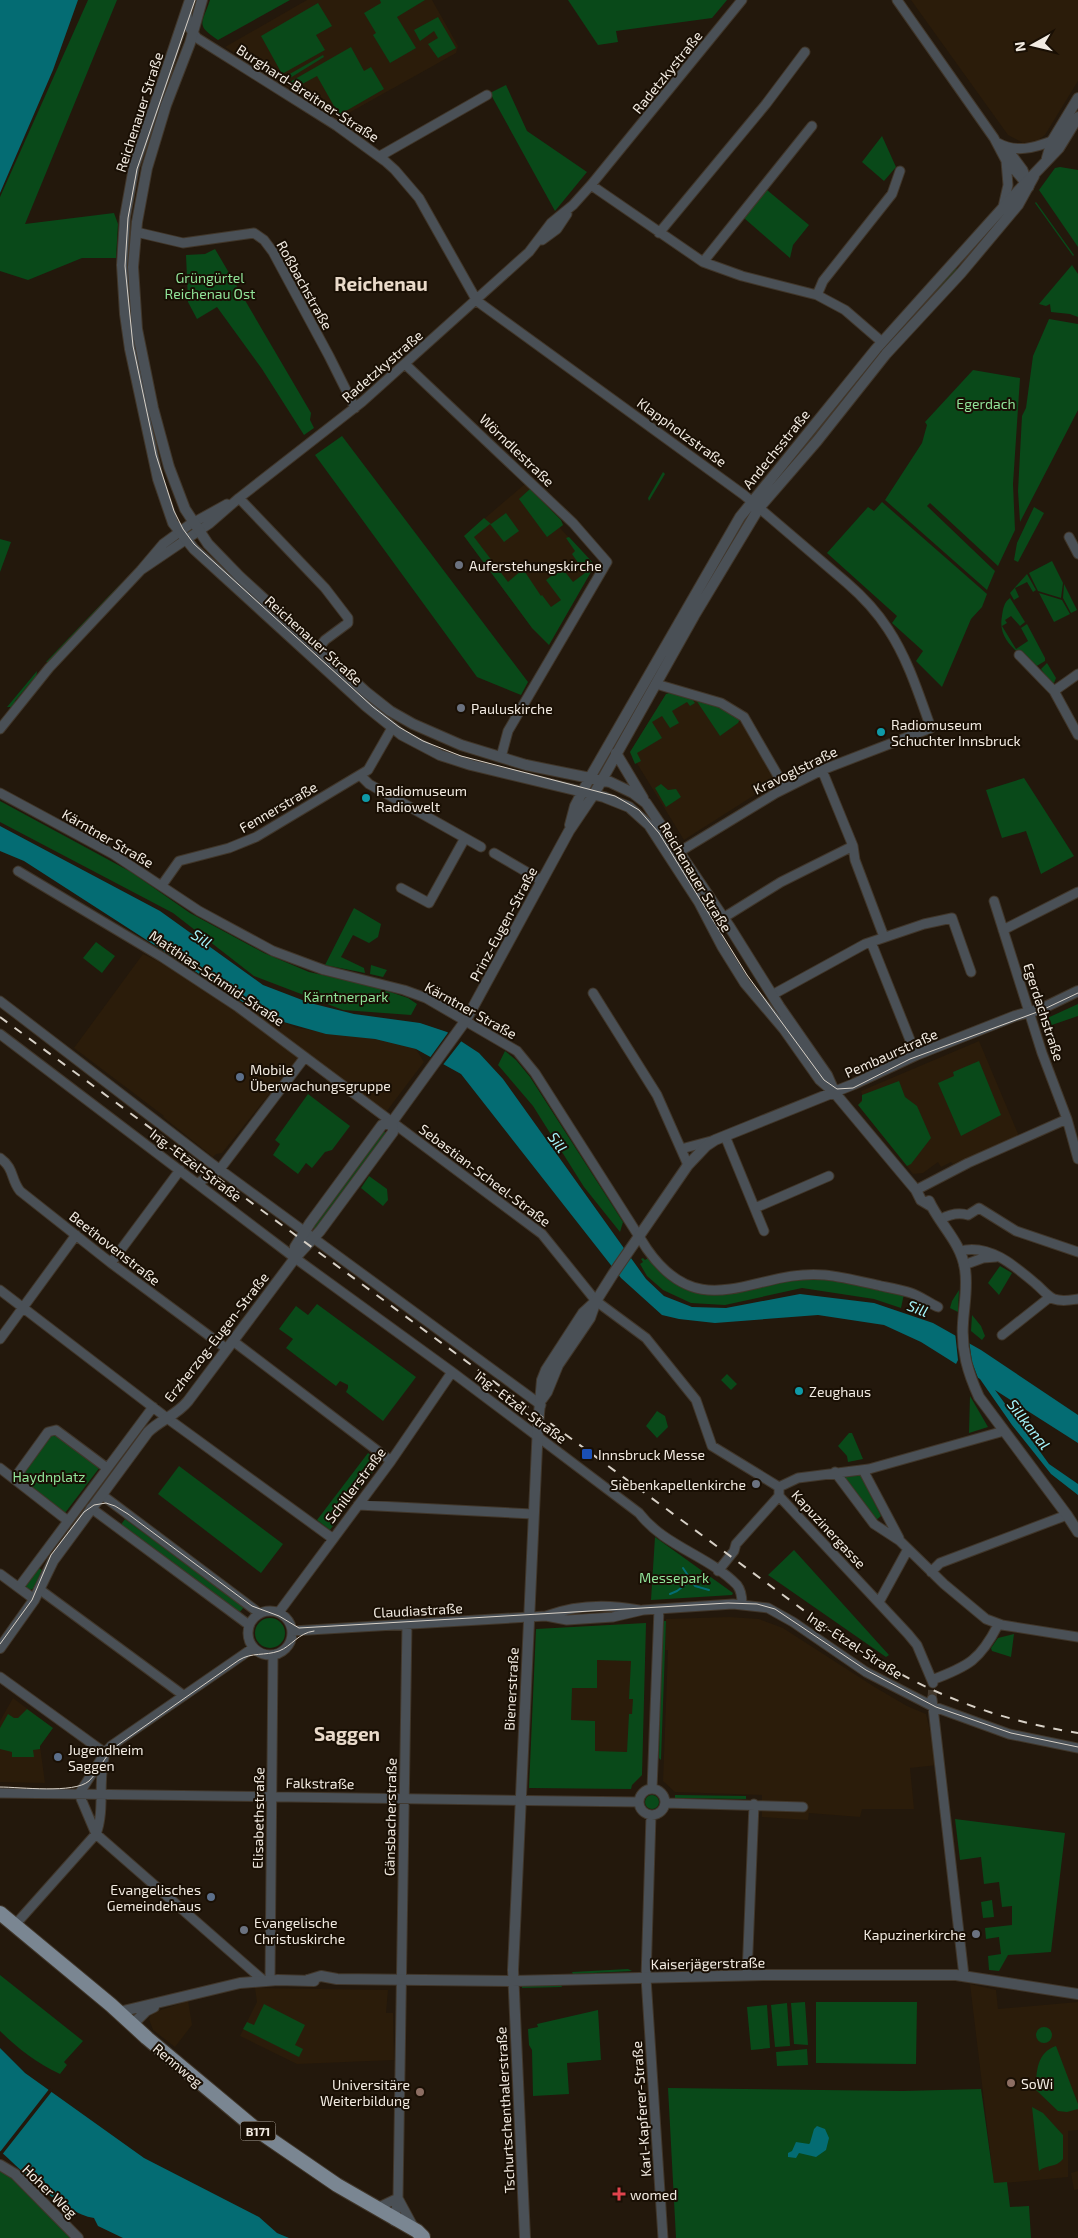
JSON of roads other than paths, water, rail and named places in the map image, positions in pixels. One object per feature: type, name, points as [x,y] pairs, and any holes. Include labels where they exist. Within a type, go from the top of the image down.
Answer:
[{"type":"main road","name":"Rennweg","points":[[0,1913],[257,2130],[303,2164],[372,2206],[394,2222],[422,2235]]},
{"type":"street","name":"Reichenauer Straße","points":[[202,0],[191,38],[154,141],[144,181],[136,232],[133,293],[142,356],[156,421],[180,500],[215,552],[240,577],[377,701],[403,719],[454,743],[526,766],[601,779],[623,787],[646,803],[827,1075],[834,1092]]},
{"type":"street","name":"Radetzkystraße","points":[[0,729],[49,668],[141,570],[181,535],[224,508],[354,408],[477,301],[534,246],[591,185],[742,0]]},
{"type":"street","points":[[897,0],[1002,145],[1023,170],[1029,182]]},
{"type":"street","name":"Reichenauer Straße","points":[[189,2],[142,139],[132,174],[124,223],[122,272],[129,342],[156,470],[169,513],[181,535],[392,728],[416,744],[450,759],[594,794],[628,807],[649,825],[698,902],[722,946],[742,977],[784,1029],[820,1080],[834,1092],[916,1190],[921,1200],[931,1206],[941,1219],[960,1251],[964,1264],[967,1286],[963,1319],[963,1349],[971,1380],[979,1397],[1068,1515],[1078,1532]]},
{"type":"street","points":[[189,2],[187,21],[191,38]]},
{"type":"street","name":"Burghard-Breitner-Straße","points":[[191,38],[201,40],[337,126],[380,156],[396,170],[419,198],[477,301]]},
{"type":"street","points":[[659,233],[766,104],[805,52]]},
{"type":"street","points":[[380,156],[487,95]]},
{"type":"street","name":"Andechsstraße","points":[[1047,159],[1052,141],[1078,98]]},
{"type":"street","name":"Andechsstraße","points":[[590,777],[656,684],[755,505],[882,342],[1059,148],[1078,117]]},
{"type":"street","points":[[703,262],[812,126]]},
{"type":"street","points":[[1002,145],[1028,148],[1052,141]]},
{"type":"street","points":[[1002,145],[1008,185],[1003,208]]},
{"type":"street","points":[[1005,158],[1029,182]]},
{"type":"street","points":[[817,295],[823,281],[892,194],[900,171]]},
{"type":"street","name":"Andechsstraße","points":[[601,779],[616,753],[625,727],[688,605],[740,517],[755,505],[817,441],[886,354],[964,269],[1023,199],[1029,182]]},
{"type":"street","points":[[591,185],[703,262],[742,276],[817,295],[845,310],[882,342],[886,354]]},
{"type":"street","points":[[124,223],[127,228],[136,232]]},
{"type":"street","name":"Roßbachstraße","points":[[136,232],[183,244],[254,233],[264,240],[282,267],[354,408]]},
{"type":"street","points":[[955,260],[964,269]]},
{"type":"street","name":"Klappholzstraße","points":[[477,301],[755,505],[811,550],[862,596],[888,628],[909,669],[931,728]]},
{"type":"street","name":"Wörndlestraße","points":[[405,364],[514,466],[606,558],[604,570],[508,731],[501,757]]},
{"type":"street","points":[[236,499],[325,588],[348,618],[348,623],[325,640],[318,649]]},
{"type":"street","points":[[1069,537],[1078,554]]},
{"type":"street","points":[[1019,655],[1054,691],[1078,735]]},
{"type":"street","points":[[1054,691],[1078,674]]},
{"type":"street","points":[[656,684],[721,704],[744,717],[785,788]]},
{"type":"street","name":"Fennerstraße","points":[[162,885],[179,862],[229,848],[256,837],[368,770],[392,728]]},
{"type":"street","name":"Kravoglstraße","points":[[679,852],[785,788],[822,770],[931,728]]},
{"type":"street","points":[[616,753],[646,803]]},
{"type":"street","points":[[822,770],[854,846],[855,860],[884,937]]},
{"type":"street","points":[[360,775],[370,784],[481,847]]},
{"type":"street","name":"Prinz-Eugen-Straße","points":[[569,831],[575,806],[590,777]]},
{"type":"street","name":"Prinz-Eugen-Straße","points":[[431,1069],[466,1020],[569,831],[594,794],[601,779]]},
{"type":"street","name":"Kärntner Straße","points":[[0,793],[112,854],[162,885],[206,916],[286,957],[324,970],[404,990],[426,998],[517,1051],[534,1073],[657,1264],[676,1279],[700,1288],[734,1290],[799,1274],[825,1275],[911,1293],[938,1307]]},
{"type":"street","points":[[401,888],[429,903],[465,838]]},
{"type":"street","points":[[723,918],[781,882],[854,846]]},
{"type":"street","points":[[494,853],[542,880]]},
{"type":"street","name":"Matthias-Schmid-Straße","points":[[18,871],[162,957],[274,1032],[392,1122]]},
{"type":"street","points":[[1003,930],[1078,892]]},
{"type":"street","name":"Egerdachstraße","points":[[994,901],[1028,1012],[1068,1119],[1078,1159]]},
{"type":"street","points":[[772,995],[871,942],[952,918],[971,972]]},
{"type":"street","points":[[871,942],[916,1055]]},
{"type":"street","name":"Pembaurstraße","points":[[680,1149],[720,1138],[854,1084],[916,1055],[1078,991]]},
{"type":"street","points":[[592,993],[657,1095],[688,1165]]},
{"type":"street","name":"Ing.-Etzel-Straße","points":[[0,1001],[220,1169],[485,1364],[541,1402]]},
{"type":"street","name":"Ing.-Etzel-Straße","points":[[0,1034],[295,1258],[452,1372],[639,1513],[645,1522],[679,1550],[700,1558],[738,1586],[742,1604],[768,1608],[778,1612],[866,1672],[932,1702],[1009,1734],[1078,1748]]},
{"type":"street","points":[[198,1183],[220,1169],[305,1057]]},
{"type":"street","name":"Erzherzog-Eugen-Straße","points":[[0,1648],[37,1594],[48,1568],[91,1508],[148,1432],[185,1405],[295,1258],[309,1234],[320,1231],[393,1132],[392,1122],[431,1069]]},
{"type":"street","points":[[916,1190],[968,1163],[1068,1119]]},
{"type":"street","name":"Sebastian-Scheel-Straße","points":[[392,1122],[542,1234],[596,1301]]},
{"type":"street","points":[[720,1138],[755,1208],[764,1231]]},
{"type":"street","name":"Pembaurstraße","points":[[613,1274],[688,1165],[706,1146],[720,1138]]},
{"type":"street","name":"Beethovenstraße","points":[[0,1158],[10,1166],[16,1186],[20,1191],[111,1263],[230,1345],[391,1461]]},
{"type":"street","points":[[111,1263],[180,1170]]},
{"type":"street","points":[[755,1208],[829,1176]]},
{"type":"street","points":[[941,1219],[950,1214],[962,1213],[968,1215],[979,1208],[1016,1231],[1078,1252]]},
{"type":"street","points":[[0,1339],[76,1235]]},
{"type":"street","points":[[960,1251],[976,1249],[999,1257],[1021,1271],[1050,1296],[1058,1300],[1078,1299]]},
{"type":"street","points":[[964,1264],[983,1258],[999,1257]]},
{"type":"street","name":"Bienerstraße","points":[[513,1981],[532,1514],[542,1380],[551,1360],[583,1313],[596,1301],[613,1274]]},
{"type":"street","points":[[0,1290],[153,1407],[332,1538]]},
{"type":"street","points":[[1002,1335],[1050,1296]]},
{"type":"street","name":"Kapuzinergasse","points":[[596,1301],[646,1338],[694,1398],[700,1409],[712,1446],[779,1491],[917,1645],[933,1682],[974,1660],[982,1652],[998,1625]]},
{"type":"street","name":"Schillerstraße","points":[[279,1612],[332,1538],[391,1461],[452,1372]]},
{"type":"street","name":"Erzherzog-Eugen-Straße","points":[[107,1468],[153,1407]]},
{"type":"street","points":[[14,1479],[51,1430],[56,1430],[107,1468],[19,1587]]},
{"type":"street","points":[[718,1571],[734,1551],[736,1544],[779,1491],[798,1478],[863,1470],[1004,1431]]},
{"type":"street","points":[[0,1468],[68,1521]]},
{"type":"street","points":[[863,1470],[900,1541]]},
{"type":"street","points":[[835,1472],[874,1524],[900,1541],[983,1617],[998,1625],[1078,1636]]},
{"type":"street","points":[[102,1495],[259,1614]]},
{"type":"street","points":[[358,1505],[532,1514]]},
{"type":"street","points":[[91,1508],[249,1625]]},
{"type":"street","points":[[932,1572],[940,1564],[1068,1515],[1078,1519]]},
{"type":"street","points":[[878,1602],[908,1549]]},
{"type":"street","points":[[0,1574],[19,1587],[37,1594],[183,1696]]},
{"type":"street","name":"Claudiastraße","points":[[292,1631],[546,1616],[567,1620],[614,1617],[643,1610],[742,1604]]},
{"type":"street","points":[[652,1789],[659,1609]]},
{"type":"street","points":[[269,1611],[279,1612],[287,1618],[292,1631],[287,1647],[273,1655],[263,1654],[253,1648],[248,1637],[249,1625],[259,1614],[269,1611]]},
{"type":"street","name":"Gänsbacherstraße","points":[[394,2222],[398,2198],[407,1624]]},
{"type":"street","points":[[253,1648],[105,1752],[79,1794],[96,1834],[267,1980]]},
{"type":"street","name":"Elisabethstraße","points":[[267,1980],[272,1796],[273,1655]]},
{"type":"street","points":[[0,1677],[105,1752]]},
{"type":"street","points":[[932,1702],[941,1763],[964,1976]]},
{"type":"street","points":[[14,1926],[96,1834],[100,1823],[100,1773],[105,1752]]},
{"type":"street","points":[[652,1789],[660,1792],[665,1802],[659,1813],[651,1815],[644,1812],[639,1802],[642,1794],[652,1789]]},
{"type":"street","name":"Falkstraße","points":[[0,1793],[639,1802]]},
{"type":"street","points":[[665,1802],[803,1807]]},
{"type":"street","points":[[747,1976],[754,1804]]},
{"type":"street","name":"Karl-Kapferer-Straße","points":[[651,1815],[646,1978],[663,2238]]},
{"type":"street","name":"Kaiserjägerstraße","points":[[119,2012],[214,1988],[267,1980],[308,1980],[320,1982],[337,1979],[513,1981],[747,1976],[964,1976],[1078,1994]]},
{"type":"street","name":"Tschurtschenthalerstraße","points":[[513,1981],[525,2238]]},
{"type":"street","name":"Kaiserjägerstraße","points":[[132,2025],[146,2011],[164,2002]]},
{"type":"street","name":"Hoher Weg","points":[[0,2165],[15,2174],[78,2238]]},
{"type":"street","points":[[372,2206],[398,2198],[405,2214],[422,2235]]},
{"type":"water","points":[[0,0],[78,0],[53,70],[0,193]]},
{"type":"water","points":[[0,826],[160,911],[263,985],[310,1003],[354,1014],[420,1023],[447,1032],[479,1053],[503,1079],[646,1279],[664,1296],[692,1307],[726,1308],[800,1294],[874,1303],[933,1323],[981,1350],[1078,1415],[1078,1443],[995,1390],[1049,1464],[1078,1484],[1078,1495],[1051,1474],[1012,1425],[980,1379],[921,1342],[884,1325],[818,1315],[715,1323],[662,1315],[621,1278],[461,1074],[416,1049],[375,1039],[326,1034],[266,1017],[24,861],[0,851]]},
{"type":"water","points":[[0,2048],[25,2073],[144,2158],[259,2217],[277,2233],[289,2238],[123,2238],[98,2226],[94,2218],[69,2209],[32,2181],[0,2151]]},
{"type":"water","points":[[817,2126],[825,2129],[829,2138],[826,2150],[816,2157],[799,2153],[796,2158],[788,2157],[788,2153],[792,2151],[796,2142],[810,2143],[814,2129]]},
{"type":"waterway","points":[[683,1568],[695,1586],[709,1590]]},
{"type":"waterway","points":[[670,1594],[690,1581]]},
{"type":"tunnel","points":[[932,1699],[933,1683]]},
{"type":"tram line","points":[[195,0],[137,169],[128,218],[125,266],[133,346],[156,455],[174,511],[183,529],[194,544],[373,707],[399,727],[423,741],[461,756],[615,796],[639,810],[659,833],[747,975],[824,1080],[837,1089],[853,1088],[910,1059],[1040,1011],[1078,993]]},
{"type":"tram line","points":[[0,1644],[32,1600],[51,1555],[84,1512],[94,1505],[106,1503],[128,1514],[252,1606],[279,1616],[299,1628],[728,1603],[757,1604],[775,1609],[866,1670],[936,1707],[1011,1733],[1078,1747]]},
{"type":"tram line","points":[[0,1787],[60,1789],[82,1785],[93,1777],[115,1747],[239,1660],[249,1656],[279,1651],[304,1634],[314,1631]]},
{"type":"railway","points":[[0,1017],[852,1646],[906,1677],[960,1702],[1016,1720],[1078,1733]]},
{"type":"place","name":"Auferstehungskirche","points":[[459,565]]},
{"type":"place","name":"Pauluskirche","points":[[461,708]]},
{"type":"place","name":"Radiomuseum Schuchter Innsbruck","points":[[881,732]]},
{"type":"place","name":"Radiomuseum Radiowelt","points":[[366,798]]},
{"type":"place","name":"Mobile Überwachungsgruppe","points":[[240,1077]]},
{"type":"place","name":"Zeughaus","points":[[799,1391]]},
{"type":"place","name":"Innsbruck Messe","points":[[587,1454]]},
{"type":"place","name":"Siebenkapellenkirche","points":[[756,1484]]},
{"type":"place","name":"Jugendheim Saggen","points":[[58,1757]]},
{"type":"place","name":"Evangelisches Gemeindehaus","points":[[211,1897]]},
{"type":"place","name":"Evangelische Christuskirche","points":[[244,1930]]},
{"type":"place","name":"Kapuzinerkirche","points":[[976,1934]]},
{"type":"place","name":"SoWi","points":[[1011,2083]]},
{"type":"place","name":"Universitäre Weiterbildung","points":[[420,2092]]},
{"type":"place","name":"womed","points":[[619,2194]]},
{"type":"district","name":"Reichenau","points":[[381,283]]},
{"type":"district","name":"Saggen","points":[[347,1733]]},
{"type":"park label","name":"Grüngürtel Reichenau Ost","points":[[210,286]]},
{"type":"park label","name":"Egerdach","points":[[986,403]]},
{"type":"park label","name":"Kärntnerpark","points":[[346,996]]},
{"type":"park label","name":"Haydnplatz","points":[[49,1476]]},
{"type":"park label","name":"Messepark","points":[[674,1577]]},
{"type":"water label","name":"Sill","points":[[202,938]]},
{"type":"water label","name":"Sill","points":[[558,1142]]},
{"type":"water label","name":"Sill","points":[[918,1308]]},
{"type":"water label","name":"Sillkanal","points":[[1029,1424]]}]
